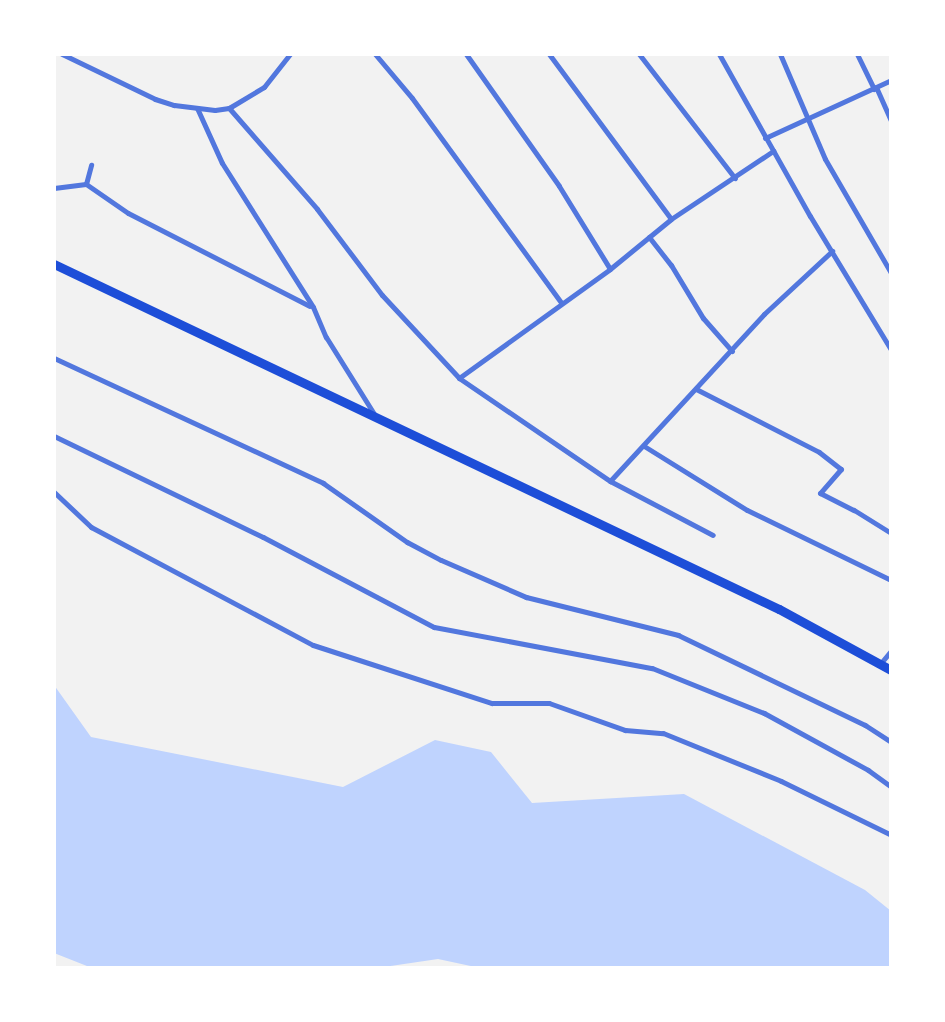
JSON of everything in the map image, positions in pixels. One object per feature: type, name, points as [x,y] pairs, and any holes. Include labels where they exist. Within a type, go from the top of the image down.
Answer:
[{"type":"highway","points":[[54,264],[779,609],[891,670]]},
{"type":"street","points":[[62,54],[155,99],[197,108],[229,108],[264,87],[290,54]]},
{"type":"street","points":[[375,54],[412,98],[561,302]]},
{"type":"street","points":[[466,54],[559,186],[610,269]]},
{"type":"street","points":[[549,54],[671,219]]},
{"type":"street","points":[[639,54],[735,178]]},
{"type":"street","points":[[719,54],[765,138],[891,350]]},
{"type":"street","points":[[780,54],[825,159],[891,273]]},
{"type":"street","points":[[857,54],[891,120]]},
{"type":"street","points":[[765,138],[891,80]]},
{"type":"street","points":[[197,108],[222,163],[313,307],[326,337],[376,418]]},
{"type":"street","points":[[229,108],[317,209],[382,295],[459,378],[610,481],[713,536]]},
{"type":"street","points":[[459,378],[610,269],[671,219],[773,151]]},
{"type":"street","points":[[86,184],[91,165]]},
{"type":"street","points":[[54,188],[86,184],[128,213],[313,307]]},
{"type":"street","points":[[649,237],[671,265],[703,317],[732,351]]},
{"type":"street","points":[[610,481],[764,314],[832,251]]},
{"type":"street","points":[[54,358],[323,483],[407,542],[441,560],[526,597],[678,635],[865,724],[891,742]]},
{"type":"street","points":[[696,389],[818,452],[841,468],[820,493],[891,533]]},
{"type":"street","points":[[54,436],[263,537],[435,626],[652,668],[764,713],[867,770],[891,787]]},
{"type":"street","points":[[644,446],[747,510],[891,580]]},
{"type":"street","points":[[54,492],[91,527],[313,645],[492,703],[550,704],[625,730],[663,733],[781,781],[891,835]]},
{"type":"street","points":[[880,664],[891,651]]},
{"type":"water","points":[[54,685],[91,737],[343,787],[435,740],[491,752],[532,803],[684,794],[865,890],[891,911],[891,968],[480,968],[438,959],[377,968],[92,968],[54,953]]}]
